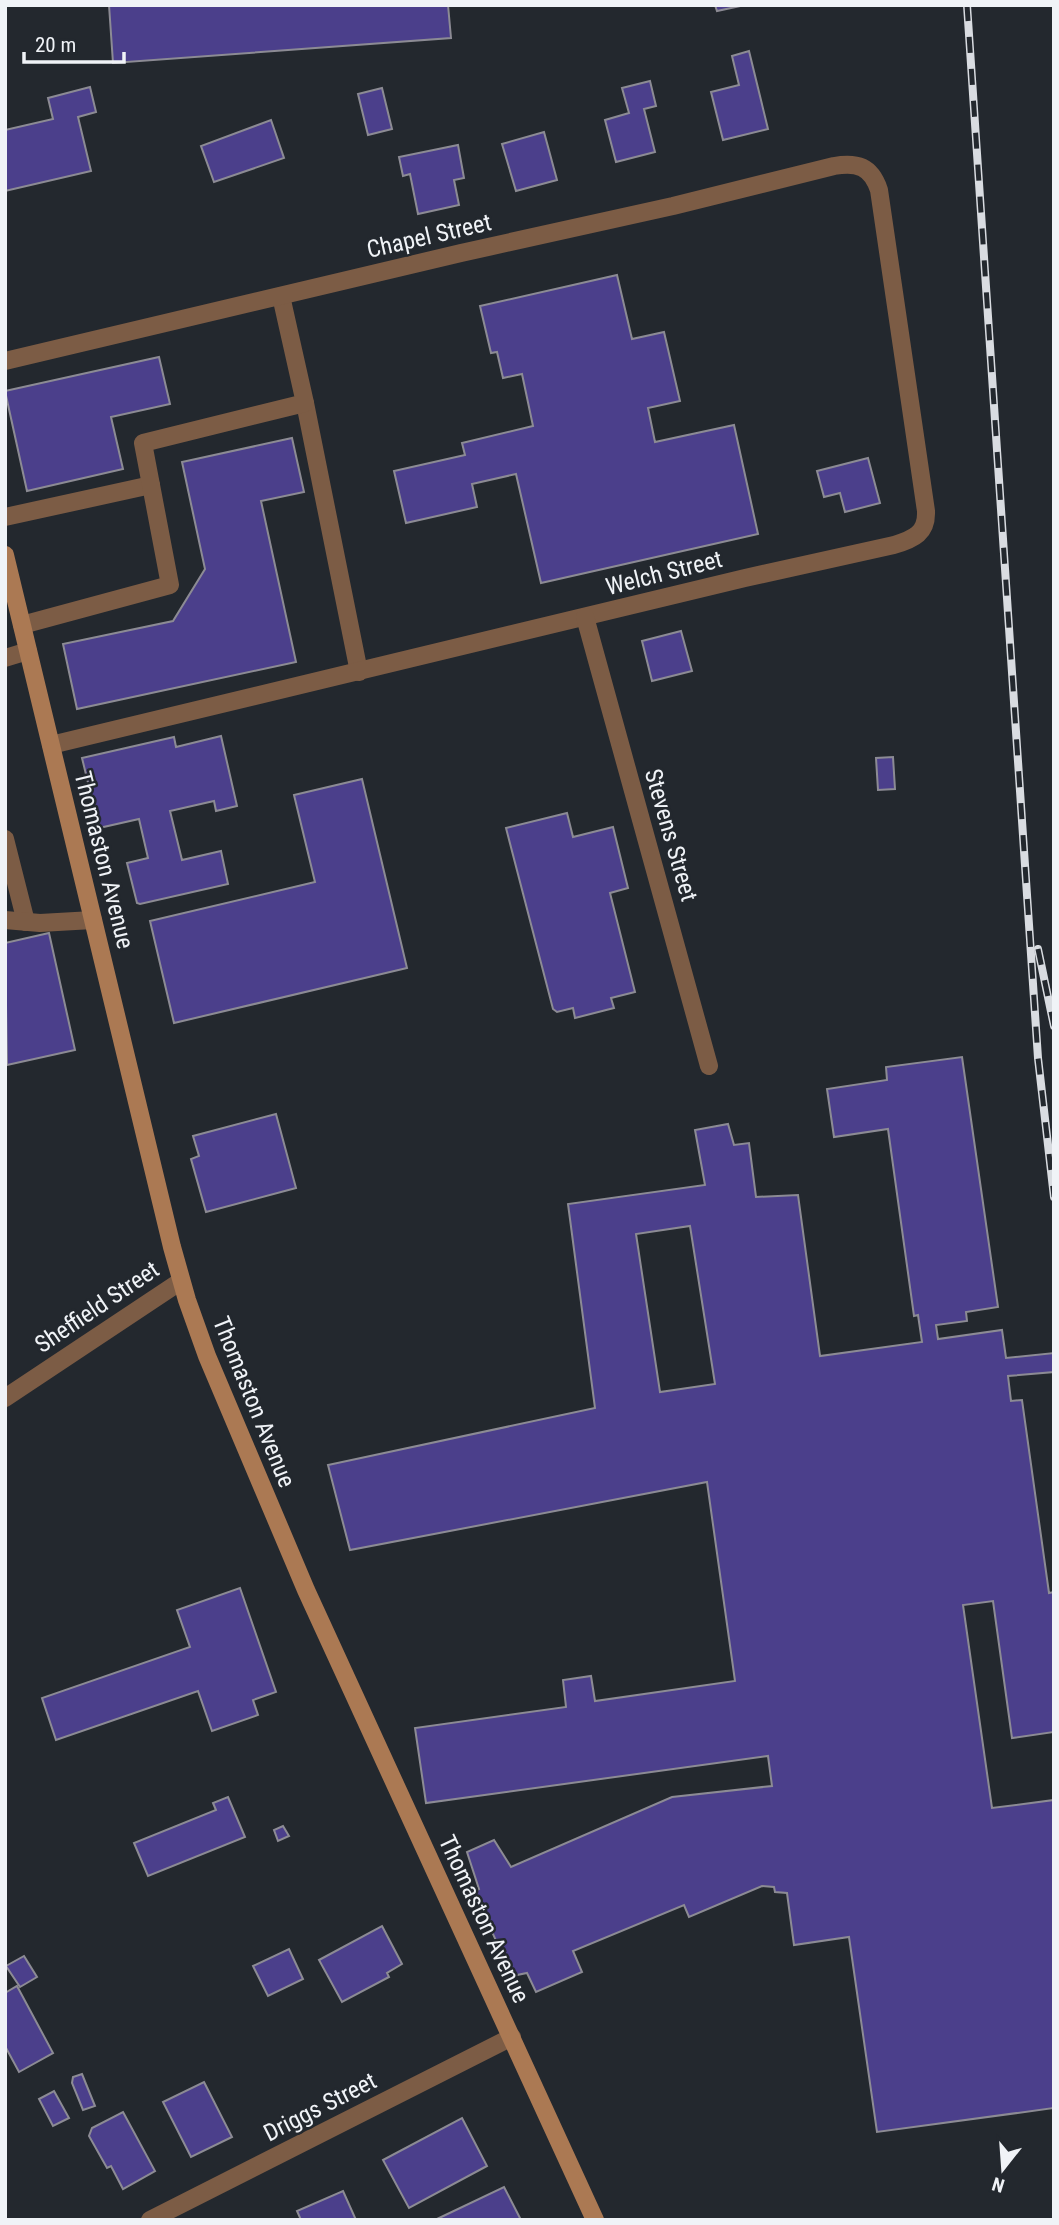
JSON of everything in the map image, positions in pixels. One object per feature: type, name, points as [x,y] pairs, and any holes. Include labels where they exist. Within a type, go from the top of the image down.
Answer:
[{"type":"main road","name":"Thomaston Avenue","points":[[5,555],[181,1281],[207,1356],[306,1590],[595,2220]]},
{"type":"street","name":"Chapel Street","points":[[5,361],[834,166],[846,164],[864,167]]},
{"type":"street","name":"Welch Street","points":[[51,745],[894,545],[906,542],[922,532],[926,511],[902,338],[878,190],[870,171],[864,167]]},
{"type":"street","points":[[281,296],[359,672]]},
{"type":"street","points":[[22,625],[170,584],[143,443],[305,403]]},
{"type":"street","points":[[5,517],[151,485]]},
{"type":"street","name":"Stevens Street","points":[[585,617],[709,1066]]},
{"type":"street","points":[[5,658],[29,651]]},
{"type":"street","points":[[5,839],[26,922]]},
{"type":"street","points":[[5,920],[40,923],[93,920]]},
{"type":"street","name":"Sheffield Street","points":[[5,1398],[181,1281]]},
{"type":"street","name":"Driggs Street","points":[[150,2220],[512,2037]]},
{"type":"building","points":[[109,5],[448,5],[451,38],[113,63]]},
{"type":"building","points":[[715,5],[745,5],[717,11]]},
{"type":"building","points":[[749,51],[768,129],[723,140],[711,92],[739,85],[732,56]]},
{"type":"building","points":[[650,81],[656,106],[644,109],[655,152],[616,162],[605,120],[629,113],[622,88]]},
{"type":"building","points":[[90,87],[96,112],[78,117],[91,171],[5,191],[5,130],[53,119],[48,98]]},
{"type":"building","points":[[382,88],[392,129],[368,135],[358,94]]},
{"type":"building","points":[[271,120],[284,158],[214,182],[201,146]]},
{"type":"building","points":[[544,132],[557,180],[516,191],[502,144]]},
{"type":"building","points":[[458,145],[464,178],[454,180],[459,205],[418,214],[410,174],[403,176],[399,157]]},
{"type":"building","points":[[617,275],[632,339],[664,332],[680,401],[648,408],[655,442],[734,425],[758,534],[541,583],[516,474],[472,484],[477,507],[406,523],[394,471],[465,455],[462,443],[533,426],[522,374],[503,378],[497,352],[491,353],[480,306]]},
{"type":"building","points":[[159,357],[170,404],[111,417],[123,469],[27,491],[5,391]]},
{"type":"building","points":[[292,438],[304,492],[261,501],[296,662],[77,709],[63,644],[173,621],[205,569],[182,462]]},
{"type":"building","points":[[868,458],[880,503],[845,512],[840,493],[824,497],[817,471]]},
{"type":"building","points":[[681,631],[692,671],[652,681],[642,641]]},
{"type":"building","points":[[221,736],[237,806],[216,811],[214,801],[170,811],[182,860],[221,851],[228,884],[137,903],[127,863],[148,858],[139,819],[99,828],[82,758],[174,737],[176,747]]},
{"type":"building","points":[[893,757],[895,789],[878,790],[876,758]]},
{"type":"building","points":[[362,779],[407,968],[174,1023],[150,921],[315,882],[294,795]]},
{"type":"building","points":[[567,813],[573,837],[613,827],[628,888],[610,893],[635,992],[611,998],[614,1008],[575,1018],[573,1008],[557,1012],[553,1009],[506,828]]},
{"type":"building","points":[[49,933],[75,1050],[7,1065],[5,943]]},
{"type":"building","points":[[962,1057],[998,1307],[966,1312],[967,1321],[936,1325],[938,1339],[1002,1330],[1006,1358],[1054,1353],[1054,1372],[1008,1376],[1011,1401],[1022,1400],[1049,1593],[1054,1592],[1054,1732],[1012,1738],[993,1601],[963,1605],[992,1808],[1054,1800],[1054,2108],[877,2132],[849,1937],[794,1945],[787,1893],[775,1892],[774,1887],[762,1886],[689,1917],[684,1905],[573,1951],[582,1972],[536,1992],[527,1973],[512,1976],[474,1892],[479,1889],[467,1852],[494,1840],[511,1867],[672,1797],[772,1786],[768,1756],[426,1803],[415,1728],[566,1707],[563,1680],[591,1676],[595,1701],[735,1681],[707,1482],[350,1550],[328,1465],[595,1408],[568,1204],[705,1185],[695,1130],[728,1124],[734,1145],[749,1143],[756,1197],[798,1195],[820,1356],[922,1342],[918,1315],[914,1316],[888,1129],[834,1137],[827,1089],[887,1080],[886,1067]],"holes":[[[690,1226],[715,1384],[660,1392],[636,1234]]]},
{"type":"building","points":[[276,1114],[296,1188],[206,1212],[191,1159],[199,1156],[193,1136]]},
{"type":"building","points":[[240,1588],[276,1692],[253,1700],[258,1715],[212,1731],[198,1691],[56,1740],[42,1698],[190,1647],[177,1610]]},
{"type":"building","points":[[228,1797],[245,1837],[148,1876],[134,1843],[216,1810],[213,1803]]},
{"type":"building","points":[[283,1826],[289,1836],[278,1841],[274,1830]]},
{"type":"building","points":[[382,1926],[402,1964],[387,1973],[389,1977],[342,2002],[319,1960]]},
{"type":"building","points":[[289,1949],[303,1979],[268,1996],[253,1966]]},
{"type":"building","points":[[24,1956],[37,1977],[20,1987],[6,1966]]},
{"type":"building","points":[[17,1986],[53,2053],[19,2072],[5,2046],[5,1993]]},
{"type":"building","points":[[82,2074],[95,2106],[83,2110],[72,2083],[73,2077]]},
{"type":"building","points":[[204,2082],[232,2137],[191,2157],[163,2102]]},
{"type":"building","points":[[54,2091],[69,2118],[53,2126],[39,2099]]},
{"type":"building","points":[[123,2112],[155,2171],[123,2189],[111,2166],[107,2168],[89,2136],[92,2128]]},
{"type":"building","points":[[462,2118],[487,2166],[409,2208],[383,2160]]},
{"type":"building","points":[[504,2187],[521,2220],[437,2219]]},
{"type":"building","points":[[343,2191],[356,2220],[301,2220],[297,2211]]},
{"type":"railway","points":[[967,5],[1038,1058],[1054,1197]]},
{"type":"railway","points":[[1038,949],[1054,1026]]}]
